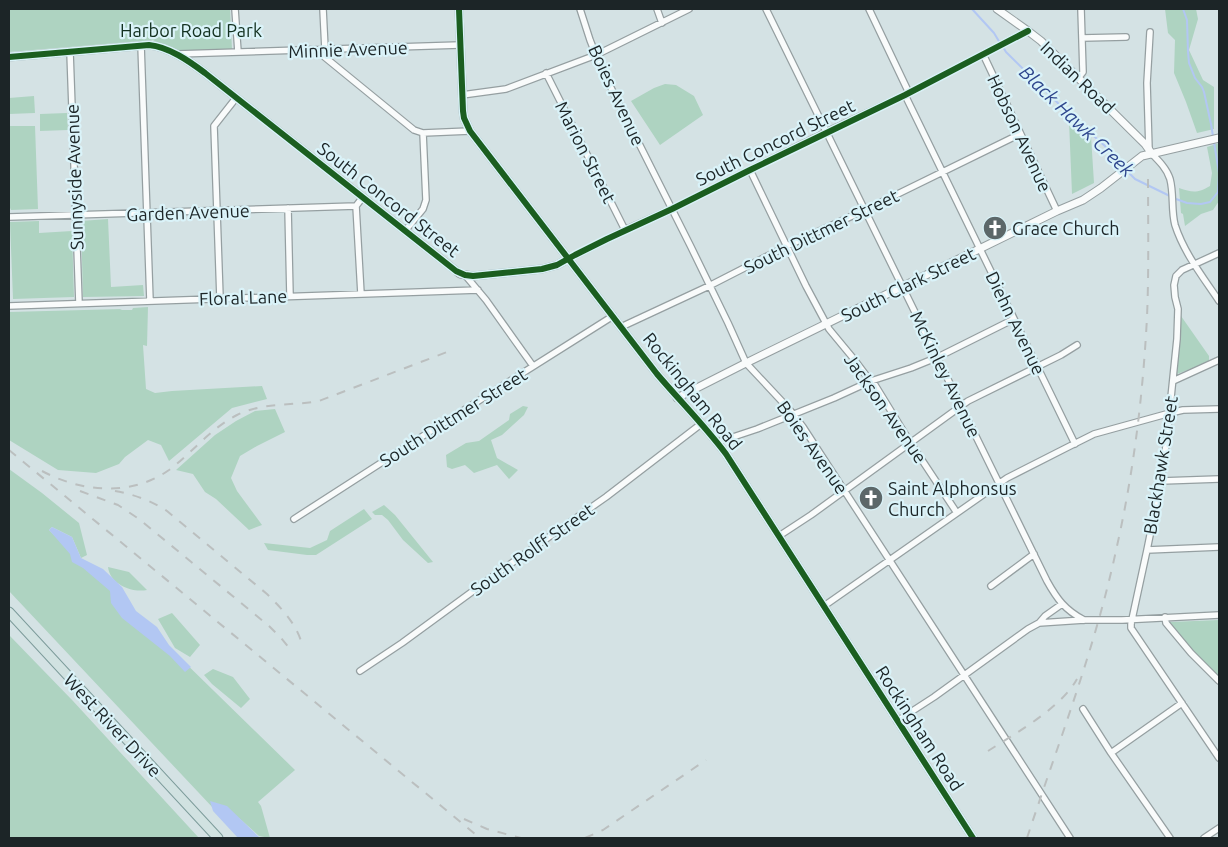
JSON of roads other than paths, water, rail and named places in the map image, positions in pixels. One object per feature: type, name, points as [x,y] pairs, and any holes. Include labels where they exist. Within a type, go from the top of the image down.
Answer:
[{"type":"main road","name":"West River Drive","points":[[9,612],[218,838]]},
{"type":"street","points":[[235,9],[238,52]]},
{"type":"street","points":[[323,9],[325,49]]},
{"type":"street","name":"Rockingham Road","points":[[459,9],[464,118],[470,131],[677,398],[718,442],[973,838]]},
{"type":"street","name":"Boies Avenue","points":[[580,9],[590,40],[605,75],[746,362],[794,414],[1070,838]]},
{"type":"street","points":[[657,9],[662,23]]},
{"type":"street","points":[[462,94],[506,89],[596,55],[689,9]]},
{"type":"street","name":"McKinley Avenue","points":[[766,9],[1054,593],[1073,614],[1084,620]]},
{"type":"street","name":"Diehn Avenue","points":[[869,9],[942,172],[1076,444]]},
{"type":"street","name":"Indian Road","points":[[996,9],[1028,30],[1079,77],[1151,152]]},
{"type":"street","points":[[1079,77],[1083,72],[1081,9]]},
{"type":"street","name":"South Concord Street","points":[[9,57],[141,45],[158,46],[176,54],[198,68],[456,271],[472,276],[542,269],[558,265],[625,230],[672,209],[907,94],[1028,30]]},
{"type":"street","points":[[1150,32],[1148,83],[1151,152],[1170,178],[1174,222],[1186,250],[1219,301]]},
{"type":"street","points":[[1082,38],[1126,37]]},
{"type":"street","points":[[141,45],[150,300]]},
{"type":"street","name":"Minnie Avenue","points":[[176,54],[460,45]]},
{"type":"street","points":[[316,50],[414,130],[423,133],[470,131]]},
{"type":"street","name":"Sunnyside Avenue","points":[[70,52],[79,303]]},
{"type":"street","name":"Hobson Avenue","points":[[983,54],[1057,211]]},
{"type":"street","name":"Marion Street","points":[[546,73],[625,230]]},
{"type":"street","points":[[220,298],[214,126],[236,98]]},
{"type":"street","points":[[405,231],[423,209],[426,200],[423,133]]},
{"type":"street","name":"South Dittmer Street","points":[[622,327],[1020,134]]},
{"type":"street","name":"South Clark Street","points":[[677,398],[746,362],[1083,200],[1142,156],[1151,152],[1219,138]]},
{"type":"street","name":"Jackson Avenue","points":[[750,170],[828,329],[875,385],[957,513]]},
{"type":"street","points":[[361,294],[356,206],[363,198]]},
{"type":"street","name":"Garden Avenue","points":[[9,218],[356,206]]},
{"type":"street","points":[[288,208],[290,296]]},
{"type":"street","points":[[1194,264],[1219,253]]},
{"type":"street","name":"Blackhawk Street","points":[[1132,619],[1161,481],[1170,413],[1178,309],[1174,285],[1176,276],[1182,270],[1194,264]]},
{"type":"street","points":[[465,275],[534,366]]},
{"type":"street","name":"Floral Lane","points":[[9,306],[478,290]]},
{"type":"street","name":"South Dittmer Street","points":[[294,519],[613,316]]},
{"type":"street","points":[[718,442],[757,429],[871,382],[938,357],[1014,319]]},
{"type":"street","points":[[779,536],[811,515],[968,401],[1061,355],[1077,345]]},
{"type":"street","points":[[1173,381],[1219,360]]},
{"type":"street","points":[[824,606],[999,483],[1094,434],[1184,410],[1219,409]]},
{"type":"street","name":"South Rolff Street","points":[[360,671],[402,643],[606,496],[701,424]]},
{"type":"street","points":[[1161,481],[1219,478]]},
{"type":"street","points":[[1148,550],[1219,547]]},
{"type":"street","points":[[991,586],[1034,554]]},
{"type":"street","points":[[897,721],[1039,623],[1045,616],[1062,604]]},
{"type":"street","points":[[1039,623],[1219,615]]},
{"type":"street","points":[[1165,618],[1166,623],[1191,653],[1219,681]]},
{"type":"street","points":[[1132,619],[1131,628],[1219,758]]},
{"type":"street","points":[[1111,753],[1182,703]]},
{"type":"street","points":[[1083,709],[1170,838]]},
{"type":"street","points":[[1204,838],[1219,828]]},
{"type":"water","points":[[52,527],[72,537],[81,558],[103,569],[122,587],[136,611],[157,627],[169,645],[191,667],[185,672],[170,656],[122,618],[111,603],[110,591],[83,568],[72,562],[70,554],[49,530]]},
{"type":"water","points":[[210,801],[227,806],[260,838],[238,838],[213,811]]},
{"type":"waterway","name":"Black Hawk Creek","points":[[972,9],[994,33],[1000,43]]},
{"type":"waterway","name":"Black Hawk Creek","points":[[1126,170],[1135,179],[1187,203],[1201,204],[1210,202],[1218,192],[1219,173],[1211,124],[1204,92],[1195,78],[1189,63],[1187,20],[1183,9]]},
{"type":"waterway","name":"Black Hawk Creek","points":[[1003,47],[1069,114],[1105,146],[1122,167]]},
{"type":"railway","points":[[1027,838],[1099,620],[1117,546],[1128,489],[1137,432],[1147,317],[1148,173]]},
{"type":"railway","points":[[42,471],[73,484],[89,487],[106,489],[139,484],[154,479],[169,470],[210,433],[237,415],[267,406],[319,401],[447,352]]},
{"type":"railway","points":[[9,450],[480,838]]},
{"type":"railway","points":[[80,491],[118,505],[139,519],[269,626],[290,649]]},
{"type":"railway","points":[[115,491],[142,498],[167,511],[267,594],[291,621],[301,641]]},
{"type":"railway","points":[[988,751],[1049,710],[1070,690],[1077,679]]},
{"type":"railway","points":[[585,838],[603,830],[706,760]]},
{"type":"railway","points":[[464,819],[487,829],[521,838]]},
{"type":"place","name":"Grace Church","points":[[995,228]]},
{"type":"place","name":"Saint Alphonsus Church","points":[[871,498]]},
{"type":"park label","name":"Harbor Road Park","points":[[191,30]]}]
